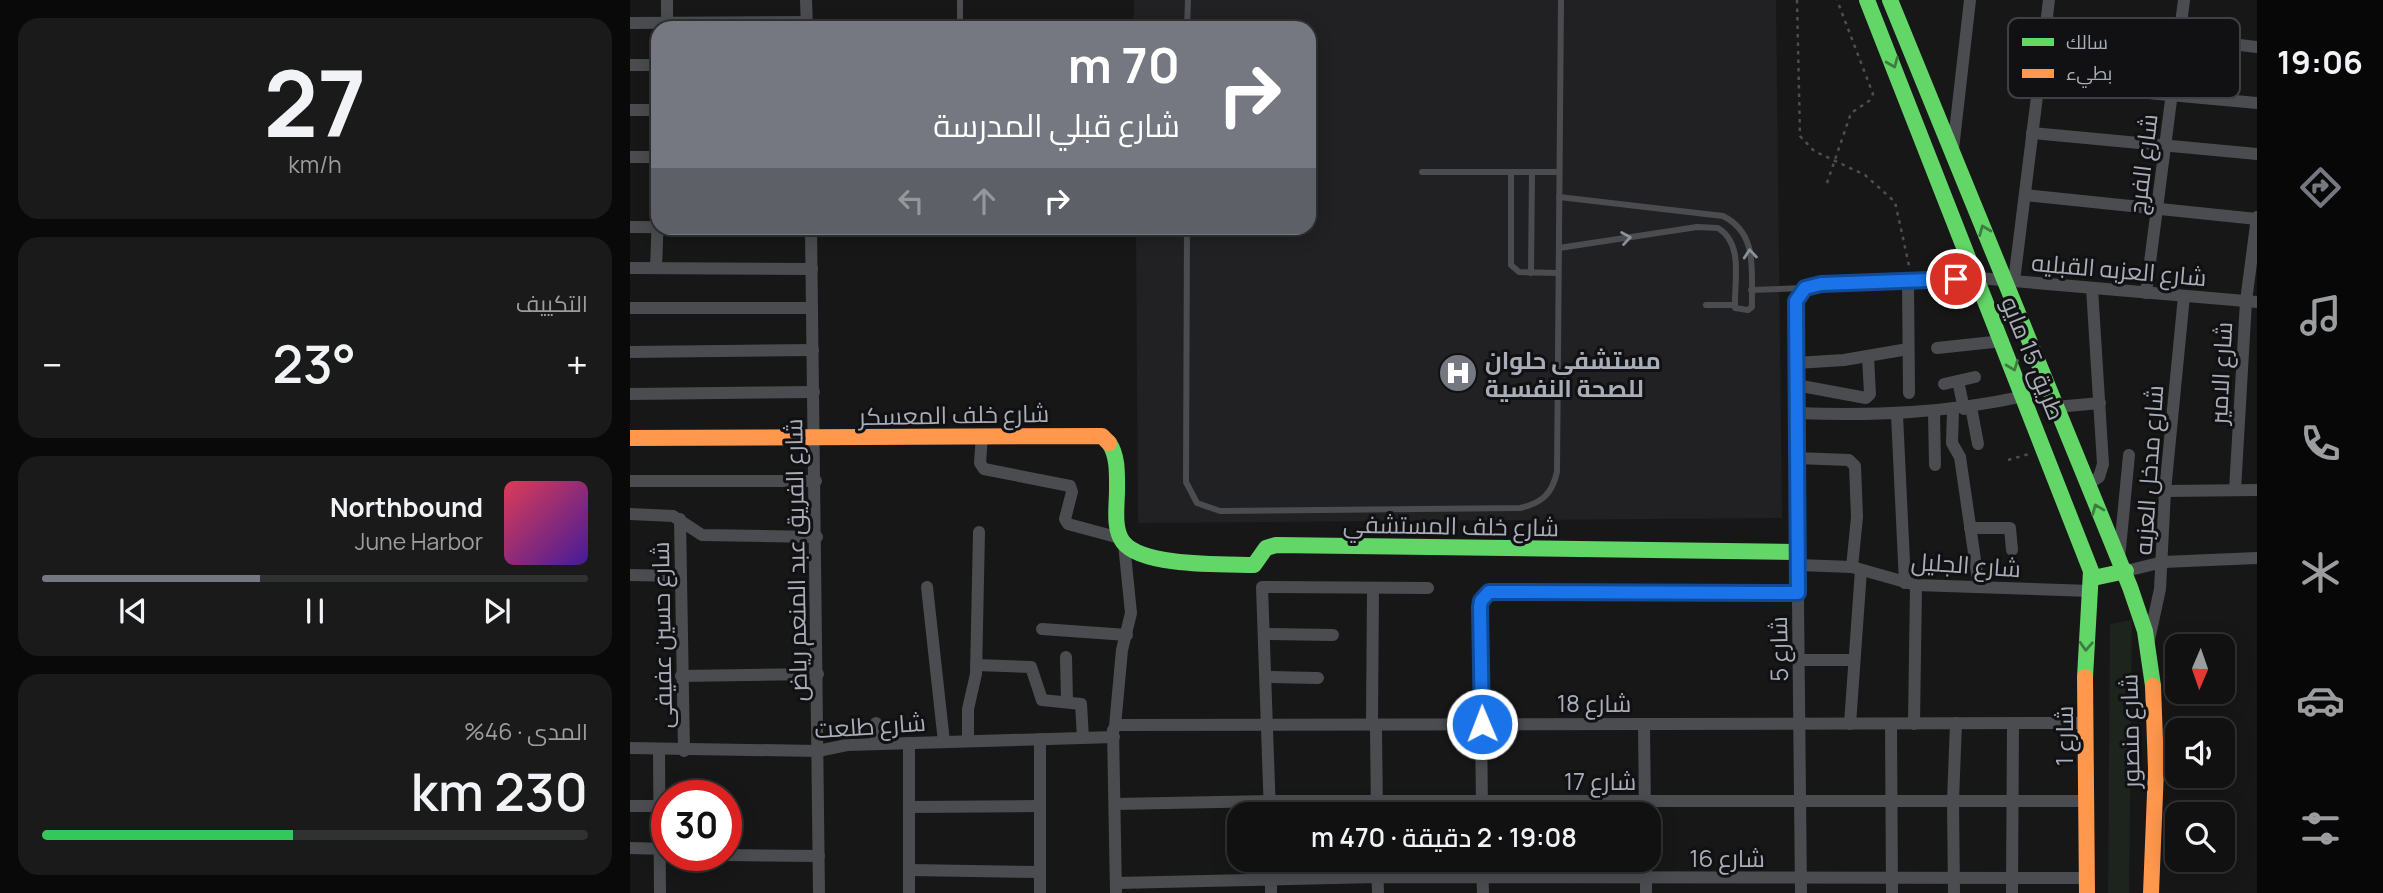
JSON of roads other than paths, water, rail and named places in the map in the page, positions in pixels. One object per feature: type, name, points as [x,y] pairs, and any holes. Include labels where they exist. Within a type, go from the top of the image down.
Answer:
[{"type":"street","points":[[667,0],[667,21]]},
{"type":"street","points":[[806,0],[807,21]]},
{"type":"street","name":"طريق 15 مايو","points":[[1867,0],[2025,397],[2092,585]]},
{"type":"street","name":"طريق 15 مايو","points":[[1890,0],[1952,152],[2009,280],[2056,407],[2122,565]]},
{"type":"street","points":[[1952,152],[1970,0]]},
{"type":"street","points":[[2047,18],[2049,0]]},
{"type":"street","name":"شارع الفرج","points":[[2182,18],[2184,0]]},
{"type":"street","points":[[630,23],[651,23]]},
{"type":"street","points":[[630,65],[651,65]]},
{"type":"street","points":[[2009,280],[2025,195],[2037,98]]},
{"type":"street","name":"شارع الفرج","points":[[2146,293],[2172,98]]},
{"type":"street","points":[[2196,98],[2257,103]]},
{"type":"street","points":[[630,110],[651,110]]},
{"type":"street","points":[[2032,133],[2257,154]]},
{"type":"street","points":[[630,156],[651,157]]},
{"type":"street","points":[[2025,195],[2257,219]]},
{"type":"street","name":"شارع الامير","points":[[2235,490],[2257,219]]},
{"type":"street","points":[[630,228],[651,223]]},
{"type":"street","points":[[656,268],[657,235]]},
{"type":"street","name":"شارع الفريق عبد المنعم رياض","points":[[811,235],[817,537],[819,893]]},
{"type":"street","points":[[630,268],[811,269]]},
{"type":"street","points":[[1805,288],[1821,284],[1978,278]]},
{"type":"street","name":"شارع العزبه القبليه","points":[[1978,278],[2251,302]]},
{"type":"street","points":[[1909,393],[1910,280]]},
{"type":"street","name":"شارع 5","points":[[1801,893],[1795,309],[1796,301],[1805,288]]},
{"type":"street","points":[[2087,485],[2094,482],[2103,471],[2092,288]]},
{"type":"street","name":"شارع مدخل العزبه","points":[[2148,647],[2163,562],[2165,491],[2184,296]]},
{"type":"street","points":[[630,308],[812,308]]},
{"type":"street","points":[[1937,348],[2003,341]]},
{"type":"street","points":[[1796,363],[1868,357],[1908,349]]},
{"type":"street","points":[[630,352],[813,350]]},
{"type":"street","points":[[1796,385],[1866,398],[1870,394],[1868,357]]},
{"type":"street","points":[[1944,384],[1975,377]]},
{"type":"street","points":[[1958,380],[1963,409],[1978,444]]},
{"type":"street","points":[[630,394],[814,392]]},
{"type":"street","points":[[1796,413],[1934,413],[2025,397]]},
{"type":"street","points":[[2056,407],[2100,403]]},
{"type":"street","points":[[1963,409],[1952,443],[1960,457],[1979,587]]},
{"type":"street","points":[[1934,413],[1935,465]]},
{"type":"street","points":[[1897,415],[1910,584],[1914,724]]},
{"type":"street","points":[[982,435],[980,463],[984,469],[1070,486],[1072,489],[1065,519],[1068,524],[1122,541],[1130,591],[1114,732],[1116,888]]},
{"type":"street","name":"شارع خلف المعسكر","points":[[630,438],[1094,435],[1108,440],[1113,446],[1122,541]]},
{"type":"street","name":"شارع منصور","points":[[2129,455],[2122,565],[2148,647],[2154,703],[2151,893]]},
{"type":"street","points":[[1796,458],[1844,459],[1855,466],[1857,517],[1850,724]]},
{"type":"street","points":[[630,481],[816,481]]},
{"type":"street","points":[[2165,491],[2257,490]]},
{"type":"street","points":[[630,514],[665,515],[680,519],[702,535],[817,537]]},
{"type":"street","name":"شارع حسين عفيفى","points":[[680,519],[684,751]]},
{"type":"street","points":[[1970,528],[2010,528],[2012,550]]},
{"type":"street","points":[[968,741],[968,709],[975,684],[980,592],[977,565],[979,532]]},
{"type":"street","name":"شارع خلف المستشفي","points":[[1122,541],[1136,552],[1168,558],[1251,565],[1258,562],[1266,548],[1276,545],[1798,558]]},
{"type":"street","name":"شارع الجليل","points":[[1798,558],[1856,568],[1910,584],[1979,587],[2092,585]]},
{"type":"street","points":[[2092,585],[2122,565],[2257,558]]},
{"type":"street","points":[[630,575],[680,576]]},
{"type":"street","name":"شارع 1","points":[[2087,885],[2085,647],[2092,585]]},
{"type":"street","points":[[927,587],[944,742]]},
{"type":"street","points":[[1270,802],[1268,677],[1262,587],[1428,588]]},
{"type":"street","points":[[1373,588],[1377,802]]},
{"type":"street","points":[[1482,802],[1480,607],[1484,596],[1496,592],[1798,593]]},
{"type":"street","points":[[1042,629],[1127,635]]},
{"type":"street","points":[[1265,634],[1333,635]]},
{"type":"street","points":[[1066,657],[1067,701]]},
{"type":"street","points":[[1799,660],[1853,660]]},
{"type":"street","points":[[976,665],[1028,666],[1033,670],[1042,700],[1079,702],[1083,707],[1083,738]]},
{"type":"street","points":[[681,676],[818,674]]},
{"type":"street","points":[[1268,677],[1318,678]]},
{"type":"street","points":[[876,723],[876,744]]},
{"type":"street","points":[[1954,893],[1956,723]]},
{"type":"street","points":[[2012,893],[2013,723]]},
{"type":"street","name":"شارع 18","points":[[1114,732],[1268,725],[2085,723]]},
{"type":"street","points":[[1644,724],[1645,802]]},
{"type":"street","points":[[1891,724],[1892,893]]},
{"type":"street","name":"شارع طلعت","points":[[630,748],[684,751],[818,751],[876,744],[1083,738],[1114,732]]},
{"type":"street","points":[[1040,739],[1040,893]]},
{"type":"street","points":[[909,743],[909,893]]},
{"type":"street","points":[[659,750],[660,780]]},
{"type":"street","name":"شارع 17","points":[[1661,806],[1800,801],[2086,801]]},
{"type":"street","name":"شارع 17","points":[[1115,804],[1227,806]]},
{"type":"street","points":[[630,806],[651,806]]},
{"type":"street","points":[[909,807],[1040,806]]},
{"type":"street","points":[[630,848],[651,848]]},
{"type":"street","points":[[742,855],[819,856]]},
{"type":"street","points":[[909,870],[1040,872]]},
{"type":"street","points":[[660,893],[661,871]]},
{"type":"street","points":[[1377,872],[1378,893]]},
{"type":"street","points":[[1483,872],[1483,893]]},
{"type":"street","points":[[1646,872],[1646,893]]},
{"type":"street","name":"شارع 16","points":[[1116,888],[1271,887],[1377,877],[2012,878],[2087,885]]},
{"type":"lane","points":[[960,0],[960,21]]},
{"type":"lane","points":[[1187,21],[1188,0]]},
{"type":"lane","points":[[1187,235],[1186,482],[1197,503],[1220,511],[1520,509],[1534,505],[1545,497],[1553,486],[1557,472],[1561,0]]},
{"type":"lane","points":[[1422,172],[1559,172]]},
{"type":"lane","points":[[1511,172],[1511,265],[1519,272],[1558,273]]},
{"type":"lane","points":[[1531,272],[1532,172]]},
{"type":"lane","points":[[1559,197],[1723,216],[1733,221],[1748,239],[1750,310],[1737,310],[1735,305],[1735,251],[1732,242],[1718,228],[1697,227],[1559,248]]},
{"type":"lane","points":[[1751,290],[1805,288]]},
{"type":"lane","points":[[1706,305],[1735,305]]},
{"type":"place","name":"مستشفي حلوان للصحة النفسية","points":[[1458,373]]}]
